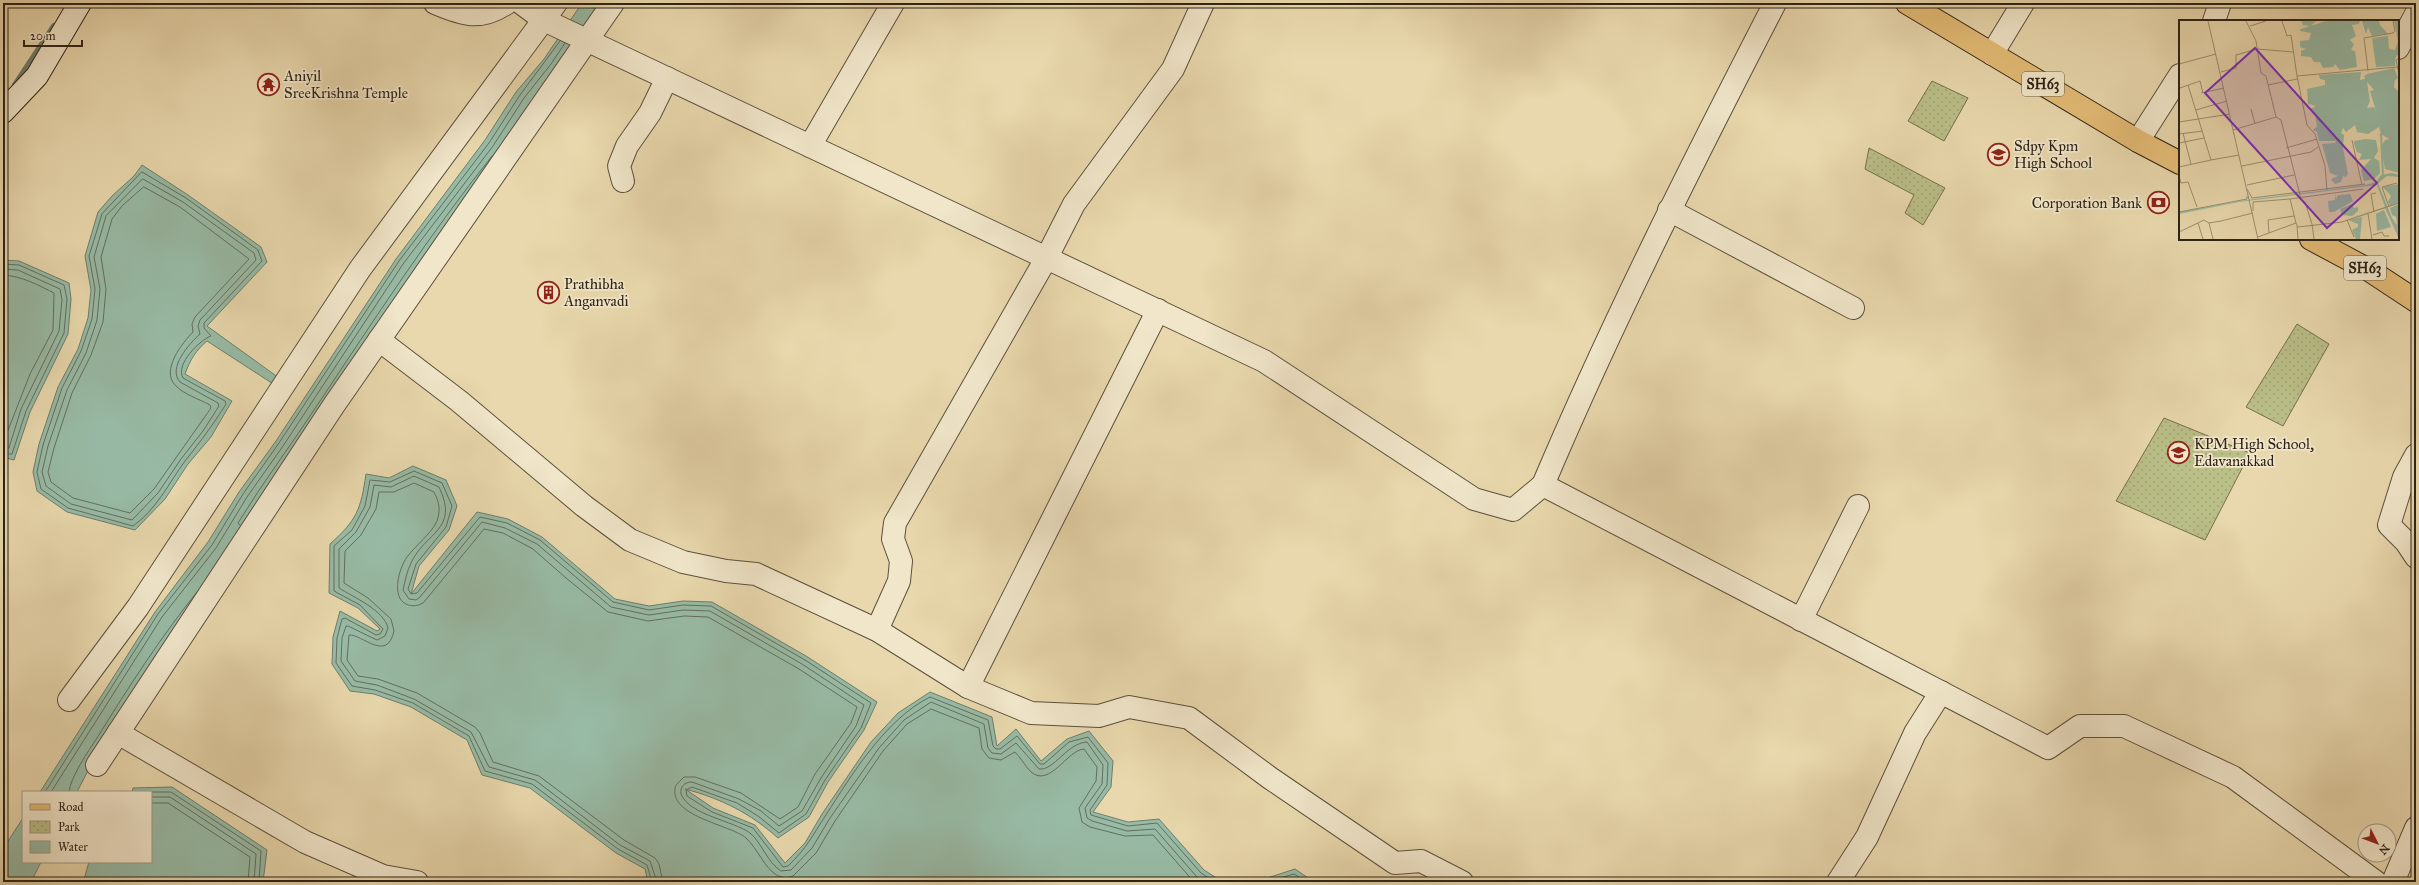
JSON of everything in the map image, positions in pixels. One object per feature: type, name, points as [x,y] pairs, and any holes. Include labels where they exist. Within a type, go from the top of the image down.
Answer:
[{"type":"main road","name":"SH63","points":[[1907,3],[2138,141],[2179,162]]},
{"type":"main road","name":"SH63","points":[[2313,240],[2369,270],[2416,301]]},
{"type":"street","points":[[3,112],[36,76],[80,3]]},
{"type":"street","points":[[435,3],[456,12],[478,16],[496,10],[507,3]]},
{"type":"street","points":[[521,3],[550,11],[588,39],[667,78],[1264,360],[1474,499],[1512,510],[1543,485],[1577,404],[1669,210],[1775,3]]},
{"type":"street","points":[[97,765],[379,340],[613,3]]},
{"type":"street","points":[[810,146],[893,3]]},
{"type":"street","points":[[878,630],[899,581],[901,561],[893,539],[895,523],[1047,257],[1074,204],[1173,69],[1203,3]]},
{"type":"street","points":[[1992,54],[2023,3]]},
{"type":"street","points":[[2214,20],[2220,3]]},
{"type":"street","points":[[69,700],[138,607],[360,269],[550,11]]},
{"type":"street","points":[[2399,46],[2416,14]]},
{"type":"street","points":[[2138,141],[2179,77]]},
{"type":"street","points":[[623,181],[619,166],[627,146],[650,113],[667,78]]},
{"type":"street","points":[[1669,210],[1853,308]]},
{"type":"street","points":[[968,687],[1158,310]]},
{"type":"street","points":[[379,340],[460,401],[584,506],[630,540],[683,562],[726,571],[756,574],[878,630],[968,687],[1030,713],[1099,716],[1129,707],[1188,718],[1270,778],[1395,863],[1421,861],[1462,882]]},
{"type":"street","points":[[2416,455],[2404,477],[2389,525],[2406,542],[2416,557]]},
{"type":"street","points":[[1543,485],[2048,748],[2080,726],[2124,726],[2233,776],[2376,882]]},
{"type":"street","points":[[1801,620],[1858,506]]},
{"type":"street","points":[[1838,882],[1867,837],[1915,732],[1941,692]]},
{"type":"street","points":[[118,733],[305,842],[383,876],[417,882]]},
{"type":"street","points":[[2393,882],[2416,828]]},
{"type":"green space","points":[[1932,81],[1968,98],[1944,141],[1908,121]]},
{"type":"green space","points":[[1869,148],[1945,188],[1923,225],[1905,213],[1914,195],[1865,169]]},
{"type":"green space","points":[[2297,324],[2329,344],[2283,426],[2246,407]]},
{"type":"green space","points":[[2164,418],[2250,453],[2205,540],[2116,501]]},
{"type":"water","points":[[582,3],[618,3],[95,757],[78,791],[41,791],[155,612],[208,542],[239,492],[276,441],[396,259],[485,140],[516,92],[544,59]]},
{"type":"water","points":[[142,165],[188,195],[261,247],[267,262],[207,326],[286,383],[281,389],[207,341],[203,344],[189,364],[185,374],[232,401],[211,437],[188,464],[165,499],[135,530],[67,512],[37,491],[33,472],[39,444],[58,387],[78,349],[88,318],[91,290],[85,256],[98,212],[112,196],[134,176]]},
{"type":"water","points":[[3,260],[19,261],[69,283],[71,299],[68,334],[30,412],[14,460],[3,457]]},
{"type":"water","points":[[413,466],[446,480],[457,506],[449,530],[419,566],[411,594],[477,512],[508,519],[542,537],[615,599],[649,606],[683,601],[712,602],[806,656],[877,702],[864,730],[828,782],[809,817],[778,838],[757,821],[735,808],[711,797],[685,789],[713,808],[755,825],[785,863],[805,843],[822,814],[871,742],[898,713],[930,692],[992,717],[997,746],[1016,729],[1041,761],[1067,739],[1089,731],[1113,761],[1111,787],[1093,812],[1128,822],[1159,819],[1204,870],[1223,882],[648,882],[645,869],[616,853],[530,788],[482,775],[467,740],[411,707],[374,694],[350,691],[332,664],[333,637],[340,611],[377,631],[380,629],[358,608],[329,593],[330,544],[352,521],[360,505],[366,474],[389,478]]},
{"type":"water","points":[[172,787],[267,850],[263,882],[80,882],[85,876],[89,863],[152,863],[152,791],[132,791],[133,788]]},
{"type":"water","points":[[22,820],[22,863],[40,863],[31,882],[3,882],[3,849]]},
{"type":"water","points":[[1295,869],[1314,882],[1255,882]]},
{"type":"waterway","points":[[15,85],[54,26]]},
{"type":"place","name":"Aniyil SreeKrishna Temple","points":[[268,85]]},
{"type":"place","name":"Sdpy Kpm High School","points":[[1998,155]]},
{"type":"place","name":"Corporation Bank","points":[[2158,203]]},
{"type":"place","name":"Prathibha Anganvadi","points":[[549,293]]},
{"type":"place","name":"KPM High School, Edavanakkad","points":[[2178,453]]}]
